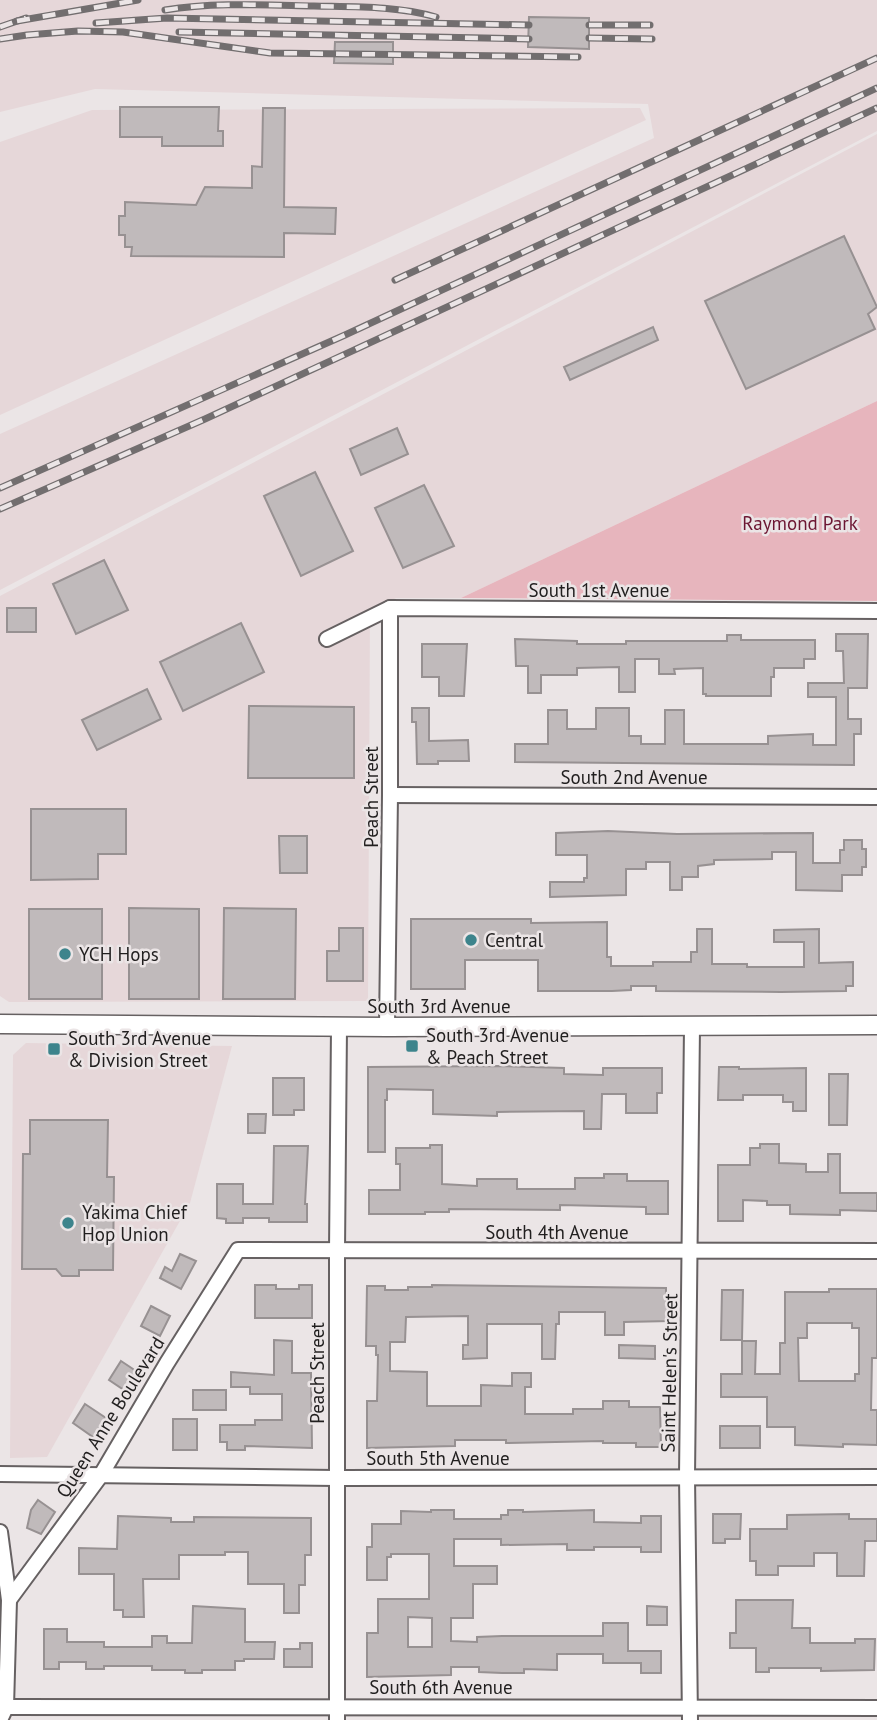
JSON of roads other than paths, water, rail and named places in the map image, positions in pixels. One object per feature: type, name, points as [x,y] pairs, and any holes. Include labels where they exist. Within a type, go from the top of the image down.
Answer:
[{"type":"street","name":"South 1st Avenue","points":[[327,639],[390,608],[877,611]]},
{"type":"street","name":"Peach Street","points":[[387,1027],[390,608]]},
{"type":"street","name":"South 2nd Avenue","points":[[390,795],[877,797]]},
{"type":"street","name":"South 3rd Avenue","points":[[0,1024],[339,1027],[877,1025]]},
{"type":"street","name":"Peach Street","points":[[337,1713],[339,1027]]},
{"type":"street","name":"Saint Helen's Street","points":[[690,1714],[687,1476],[692,1027]]},
{"type":"street","name":"South 4th Avenue","points":[[238,1250],[877,1251]]},
{"type":"street","name":"Queen Anne Boulevard","points":[[9,1600],[101,1475],[238,1250]]},
{"type":"street","name":"South 5th Avenue","points":[[0,1474],[336,1478],[877,1478]]},
{"type":"street","points":[[0,1532],[9,1600],[3,1713]]},
{"type":"street","name":"South 6th Avenue","points":[[3,1713],[690,1714],[877,1708]]},
{"type":"railway","points":[[17,21],[138,0]]},
{"type":"railway","points":[[165,10],[220,5],[345,7],[391,9],[436,17]]},
{"type":"railway","points":[[0,27],[26,18]]},
{"type":"railway","points":[[96,23],[167,18],[529,25]]},
{"type":"railway","points":[[589,25],[650,25]]},
{"type":"railway","points":[[0,39],[78,31],[123,32],[270,53],[578,57]]},
{"type":"railway","points":[[179,32],[529,39]]},
{"type":"railway","points":[[589,38],[652,39]]},
{"type":"railway","points":[[395,280],[877,58]]},
{"type":"railway","points":[[0,488],[345,335],[877,88]]},
{"type":"railway","points":[[0,509],[205,419],[877,108]]},
{"type":"place","name":"Central","points":[[471,940]]},
{"type":"place","name":"YCH Hops","points":[[65,954]]},
{"type":"place","name":"South 3rd Avenue & Peach Street","points":[[412,1046]]},
{"type":"place","name":"South 3rd Avenue & Division Street","points":[[54,1049]]},
{"type":"place","name":"Yakima Chief Hop Union","points":[[68,1223]]},
{"type":"park label","name":"Raymond Park","points":[[800,523]]}]
